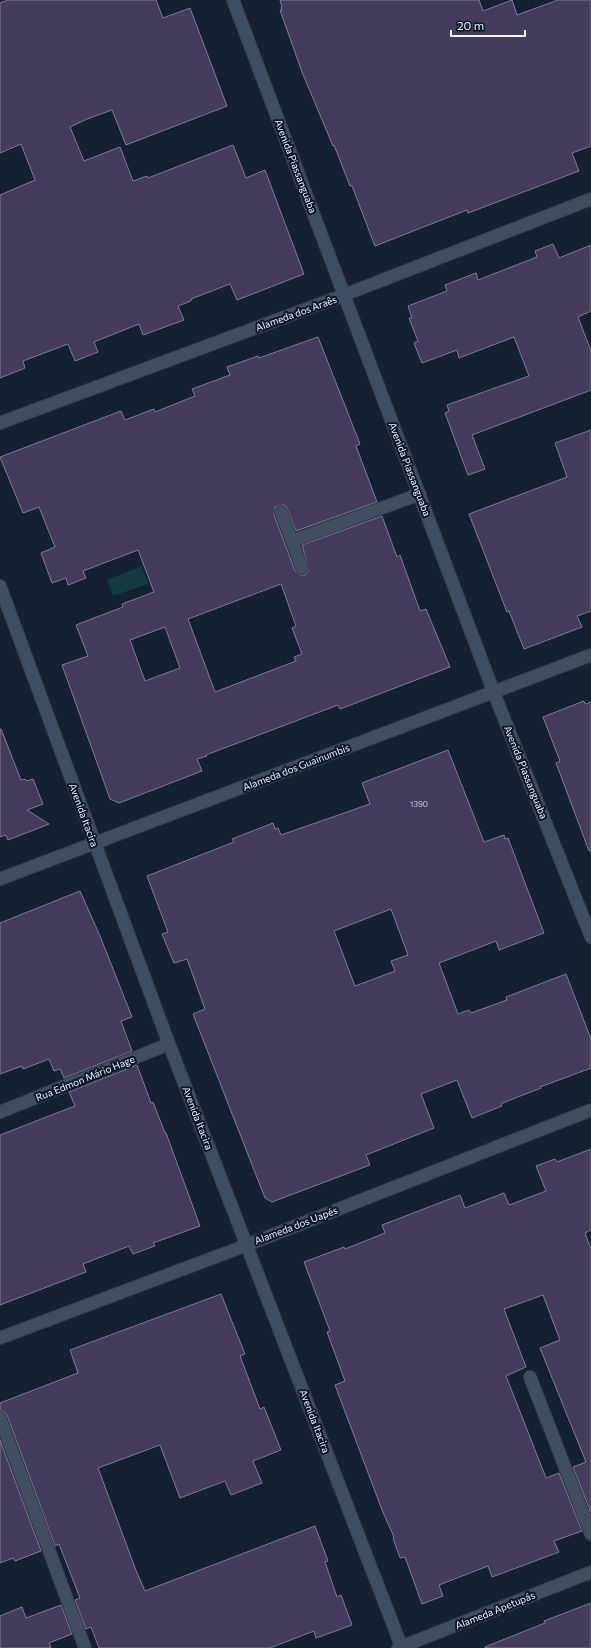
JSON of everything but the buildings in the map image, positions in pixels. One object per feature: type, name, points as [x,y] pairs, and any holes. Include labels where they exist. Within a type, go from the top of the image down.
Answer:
[{"type":"street","name":"Avenida Piassanguaba","points":[[233,0],[494,693],[591,937]]},
{"type":"street","name":"Alameda dos Araês","points":[[0,423],[344,295],[591,199]]},
{"type":"street","points":[[292,541],[420,494]]},
{"type":"street","points":[[281,512],[302,568]]},
{"type":"street","name":"Avenida Itacira","points":[[0,586],[169,1044],[401,1648]]},
{"type":"street","name":"Alameda dos Guainumbis","points":[[0,879],[591,656]]},
{"type":"street","name":"Rua Edmon Mário Hage","points":[[0,1112],[169,1044]]},
{"type":"street","name":"Alameda dos Uapés","points":[[0,1338],[247,1245],[591,1110]]},
{"type":"street","points":[[530,1377],[591,1534]]},
{"type":"street","points":[[0,1418],[85,1648]]},
{"type":"street","name":"Alameda Apetupás","points":[[401,1648],[591,1572]]},
{"type":"shaded area","points":[[142,566],[148,584],[113,596],[107,580]]}]
